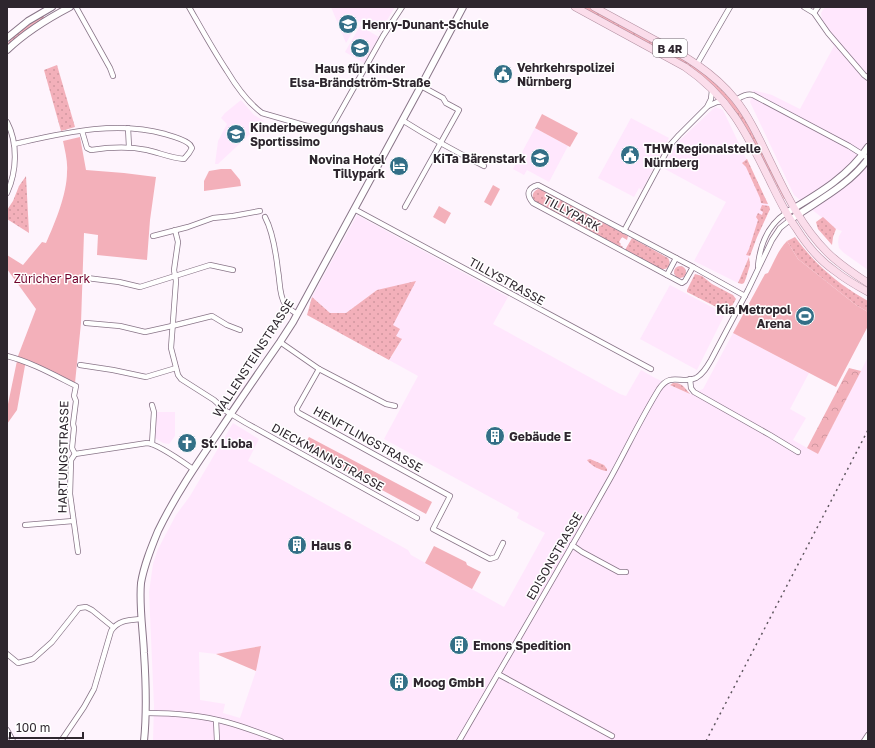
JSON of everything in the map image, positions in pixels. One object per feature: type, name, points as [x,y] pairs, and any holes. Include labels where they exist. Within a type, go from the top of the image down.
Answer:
[{"type":"main road","name":"B 4R","points":[[575,7],[674,61],[696,75],[712,88],[736,117],[746,132],[790,220],[807,243],[822,260],[835,271],[868,292]]},
{"type":"main road","name":"B 4R","points":[[594,7],[697,64],[736,100],[756,132],[796,211],[810,232],[826,251],[847,269],[868,283]]},
{"type":"street","points":[[7,38],[28,21],[52,7]]},
{"type":"street","points":[[7,50],[33,28],[70,7]]},
{"type":"street","points":[[76,7],[113,76]]},
{"type":"street","points":[[189,7],[220,60],[244,96],[255,108],[262,113],[321,130],[332,127],[383,36],[402,7]]},
{"type":"street","name":"WALLENSTEINSTRASSE","points":[[144,741],[146,677],[140,598],[143,574],[155,539],[168,510],[193,469],[280,342],[297,314],[463,7]]},
{"type":"street","points":[[697,64],[730,7]]},
{"type":"street","points":[[804,7],[814,13],[828,33],[868,78]]},
{"type":"street","points":[[814,13],[818,7]]},
{"type":"street","points":[[406,207],[459,110],[446,103],[443,98],[421,86]]},
{"type":"street","points":[[707,107],[712,99],[712,88]]},
{"type":"street","points":[[736,100],[746,94],[754,95],[829,135],[866,157]]},
{"type":"street","points":[[624,231],[670,145],[679,134],[707,107],[715,102],[724,102]]},
{"type":"street","points":[[402,120],[441,144],[484,166]]},
{"type":"street","points":[[7,122],[14,144],[15,158],[14,171],[7,193]]},
{"type":"street","points":[[14,144],[60,134],[100,128],[128,128],[143,129],[168,135],[188,143],[192,148],[184,159],[169,157],[148,150],[129,147],[91,150],[87,148],[82,131]]},
{"type":"street","points":[[128,128],[129,147]]},
{"type":"street","points":[[758,270],[759,257],[765,237],[776,221],[786,212],[796,211],[846,182],[854,175],[866,157],[868,147]]},
{"type":"street","name":"TILLYPARK","points":[[693,268],[686,281],[682,283],[533,204],[528,195],[529,190],[533,186],[538,185],[676,258],[745,296]]},
{"type":"street","name":"TILLYSTRASSE","points":[[354,209],[651,369]]},
{"type":"street","points":[[153,236],[188,227],[214,218],[233,216],[260,210]]},
{"type":"street","points":[[796,211],[790,220],[783,225],[770,244],[745,296],[708,366],[700,375],[694,379],[690,379],[691,388],[694,392],[798,452]]},
{"type":"street","points":[[265,216],[271,232],[282,297],[285,305],[297,314]]},
{"type":"street","points":[[80,365],[146,377],[176,368],[171,348],[176,281],[174,270],[178,242],[175,230]]},
{"type":"street","points":[[667,275],[676,258]]},
{"type":"street","points":[[87,278],[119,282],[140,287],[210,265],[233,270]]},
{"type":"street","points":[[86,323],[120,326],[145,332],[212,316],[227,325],[240,330]]},
{"type":"street","points":[[280,342],[319,369],[386,404],[396,406]]},
{"type":"street","name":"HARTUNGSTRASSE","points":[[7,356],[16,358],[44,370],[76,386],[74,396],[76,401],[72,448],[75,454],[71,460],[70,494],[78,552]]},
{"type":"street","name":"DIECKMANNSTRASSE","points":[[176,368],[181,379],[214,400],[230,414],[417,518]]},
{"type":"street","name":"HENFTLINGSTRASSE","points":[[319,369],[297,408],[299,413],[450,496],[433,529],[490,559],[496,557],[503,543]]},
{"type":"street","name":"EDISONSTRASSE","points":[[459,741],[556,575],[656,393],[665,381],[672,379],[690,379]]},
{"type":"street","points":[[152,405],[154,412],[152,444]]},
{"type":"street","points":[[75,454],[147,443],[152,444],[193,469]]},
{"type":"street","points":[[26,525],[73,521]]},
{"type":"street","points":[[572,545],[619,572],[626,572]]},
{"type":"street","points":[[7,654],[18,663],[33,659],[52,642],[79,608],[86,607],[92,610],[114,627]]},
{"type":"street","points":[[61,741],[94,689],[110,634],[114,627],[122,621],[141,619]]},
{"type":"street","points":[[498,674],[612,736]]},
{"type":"street","points":[[146,713],[177,714],[216,720],[235,724],[282,741]]},
{"type":"street","points":[[216,720],[217,741]]},
{"type":"street","points":[[7,730],[14,741]]},
{"type":"street","points":[[864,741],[868,735]]},
{"type":"shaded area","name":"Henry-Dunant-Schule","points":[[331,7],[395,7],[380,32],[364,22],[359,21],[346,43]]},
{"type":"shaded area","points":[[825,7],[868,7],[868,270],[839,248],[839,236],[842,231],[836,229],[794,195],[750,102],[753,90],[772,95],[800,109],[834,46],[824,32],[821,13]]},
{"type":"shaded area","name":"Haus für Kinder Elsa-Brändström-Straße","points":[[360,26],[379,37],[364,63],[345,52]]},
{"type":"shaded area","name":"Kinderbewegungshaus Sportissimo","points":[[241,100],[254,115],[264,121],[218,164],[215,164],[218,141],[227,124],[221,118]]},
{"type":"shaded area","points":[[715,107],[723,110],[770,209],[738,283],[694,261],[726,202],[663,168],[676,144]]},
{"type":"shaded area","points":[[631,118],[669,138],[642,190],[639,188],[634,197],[598,178]]},
{"type":"shaded area","name":"KiTa Bärenstark","points":[[535,128],[568,146],[549,182],[527,170],[524,175],[513,169]]},
{"type":"shaded area","points":[[357,215],[508,297],[493,324],[626,396],[641,370],[690,394],[703,389],[733,333],[809,373],[790,409],[806,418],[793,440],[818,454],[868,357],[868,741],[153,741],[154,706],[149,592],[153,564],[158,549],[176,515],[190,496],[233,423],[259,439],[248,461],[408,550],[411,555],[504,607],[545,533],[517,518],[519,513],[384,439],[418,376],[389,360],[402,340],[396,336],[393,325],[377,290],[346,313],[330,313],[312,297]],"holes":[[[261,646],[256,671],[240,718],[223,713],[225,704],[200,700],[199,652],[216,654]]]},
{"type":"shaded area","points":[[670,285],[725,314],[697,370],[640,339]]},
{"type":"shaded area","points":[[156,412],[175,412],[175,436],[169,444],[163,443],[155,438]]},
{"type":"green space","points":[[580,7],[588,7],[681,58],[707,75],[728,96],[742,113],[786,199],[784,199],[742,121],[709,82]]},
{"type":"green space","points":[[43,15],[45,18],[7,46],[11,39],[20,31]]},
{"type":"green space","points":[[57,65],[75,127],[61,131],[44,70]]},
{"type":"green space","points":[[542,114],[578,133],[570,147],[535,128]]},
{"type":"green space","name":"Züricher Park","points":[[80,137],[86,170],[156,177],[150,220],[147,260],[97,255],[98,235],[84,233],[81,323],[75,383],[26,360],[17,410],[7,424],[7,404],[18,356],[36,309],[7,269],[7,255],[23,265],[42,242],[46,243],[57,218],[65,190],[67,164],[63,141]]},
{"type":"green space","points":[[747,159],[768,204],[761,203],[746,167],[742,163]]},
{"type":"green space","points":[[231,169],[240,180],[241,186],[204,191],[204,181],[209,171]]},
{"type":"green space","points":[[26,176],[29,233],[7,219],[7,210],[13,201],[19,186]]},
{"type":"green space","points":[[493,185],[500,189],[491,206],[484,202]]},
{"type":"green space","points":[[538,189],[543,190],[628,236],[627,240],[622,237],[619,242],[623,247],[622,249],[535,202],[533,195]]},
{"type":"green space","points":[[762,205],[769,206],[770,209],[750,256],[746,255],[758,220],[756,217],[758,213],[762,215],[763,212],[760,210]]},
{"type":"green space","points":[[439,206],[451,213],[445,224],[433,217]]},
{"type":"green space","points":[[823,217],[836,229],[832,245],[818,229],[816,222]]},
{"type":"green space","points":[[795,237],[811,257],[829,274],[848,289],[868,301],[868,312],[856,305],[798,259],[787,241]]},
{"type":"green space","points":[[632,238],[668,258],[670,263],[667,268],[660,269],[625,250]]},
{"type":"green space","name":"Kia Metropol Arena","points":[[787,241],[798,259],[856,305],[868,312],[868,326],[836,387],[733,333],[765,274],[768,273],[779,252]]},
{"type":"green space","points":[[749,257],[750,265],[744,283],[738,283]]},
{"type":"green space","points":[[678,266],[682,266],[686,272],[682,278],[678,278],[674,274],[674,270]]},
{"type":"green space","points":[[695,274],[702,276],[712,284],[733,295],[736,299],[728,313],[687,292]]},
{"type":"green space","points":[[416,281],[393,325],[400,329],[396,336],[402,339],[389,360],[307,315],[312,297],[330,313],[346,313],[377,290]]},
{"type":"green space","points":[[849,368],[861,371],[818,454],[807,448]]},
{"type":"green space","points":[[673,383],[681,384],[690,394],[670,385]]},
{"type":"green space","points":[[309,437],[432,502],[426,514],[303,447]]},
{"type":"green space","points":[[590,459],[604,465],[607,471],[593,466],[587,460]]},
{"type":"green space","points":[[434,546],[466,562],[467,565],[481,572],[472,589],[425,563]]},
{"type":"green space","points":[[261,646],[256,671],[216,654]]},
{"type":"railway","points":[[706,741],[868,430]]},
{"type":"place","name":"Henry-Dunant-Schule","points":[[348,24]]},
{"type":"place","name":"Haus für Kinder Elsa-Brändström-Straße","points":[[360,48]]},
{"type":"place","name":"Vehrkehrspolizei Nürnberg","points":[[503,74]]},
{"type":"place","name":"Kinderbewegungshaus Sportissimo","points":[[236,134]]},
{"type":"place","name":"THW Regionalstelle Nürnberg","points":[[630,155]]},
{"type":"place","name":"KiTa Bärenstark","points":[[540,158]]},
{"type":"place","name":"Novina Hotel Tillypark","points":[[399,166]]},
{"type":"place","name":"Kia Metropol Arena","points":[[805,316]]},
{"type":"place","name":"Gebäude E","points":[[495,436]]},
{"type":"place","name":"St. Lioba","points":[[187,443]]},
{"type":"place","name":"Haus 6","points":[[297,545]]},
{"type":"place","name":"Emons Spedition","points":[[459,645]]},
{"type":"place","name":"Moog GmbH","points":[[399,682]]}]
